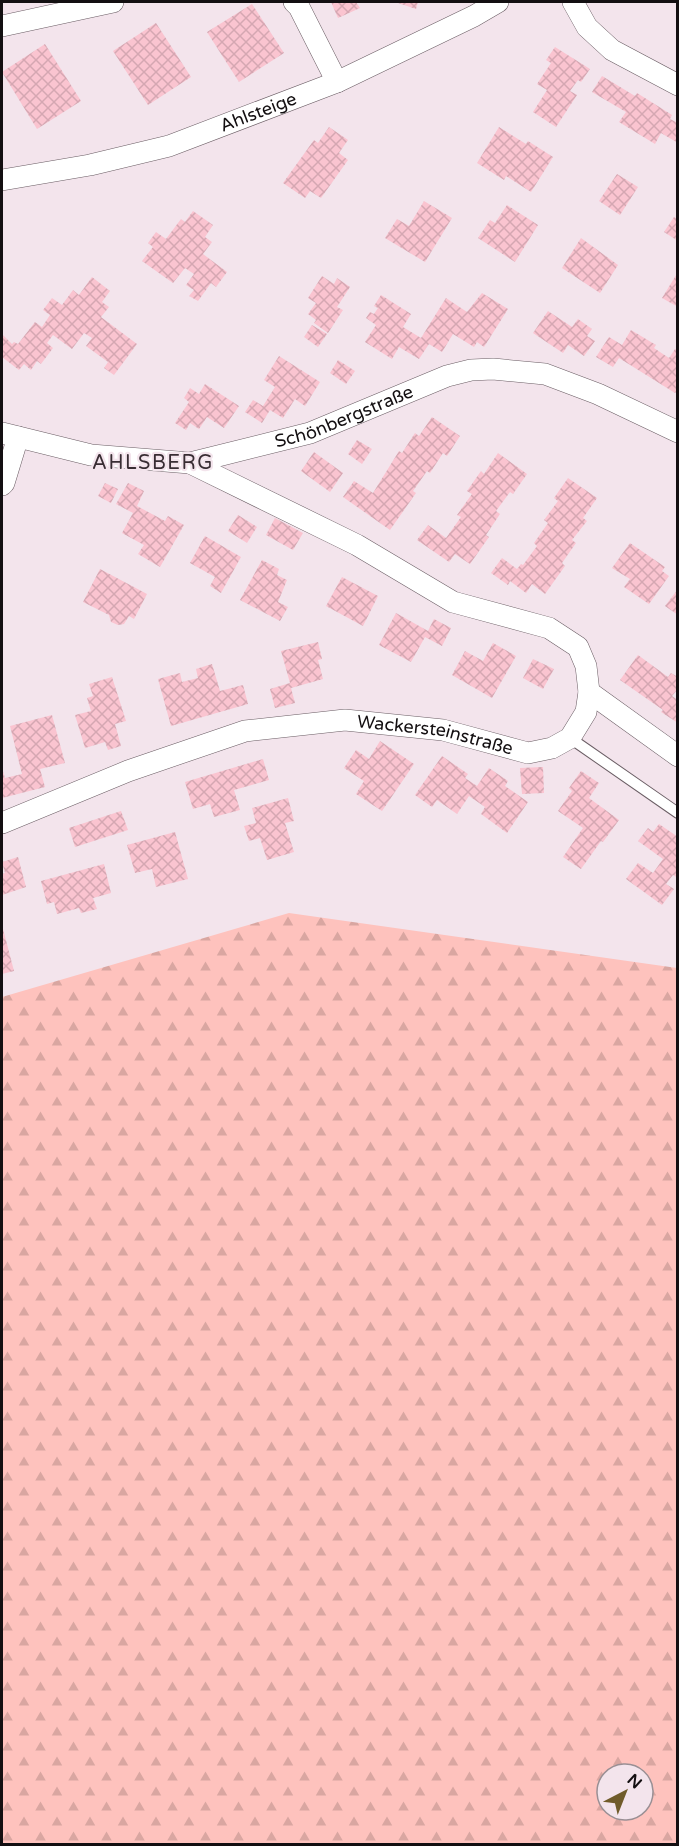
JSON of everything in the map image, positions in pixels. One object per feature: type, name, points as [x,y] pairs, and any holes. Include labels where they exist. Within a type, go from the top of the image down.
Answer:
[{"type":"street","points":[[2,26],[113,2]]},
{"type":"street","points":[[294,2],[299,7],[337,82]]},
{"type":"street","name":"Ahlsteige","points":[[2,180],[90,165],[169,146],[337,82],[474,16],[498,2]]},
{"type":"street","points":[[573,2],[587,27],[612,50],[678,85]]},
{"type":"street","name":"Schönbergstraße","points":[[10,435],[91,455],[190,463],[310,433],[447,376],[471,370],[493,369],[545,374],[598,394],[678,432]]},
{"type":"street","points":[[2,485],[10,435]]},
{"type":"street","points":[[190,463],[357,545],[453,602],[549,628],[578,647],[586,666],[589,692],[586,712],[570,738]]},
{"type":"street","points":[[589,692],[678,756]]},
{"type":"street","name":"Wackersteinstraße","points":[[2,823],[128,771],[244,731],[345,720],[443,730],[528,753],[552,748],[570,738]]},
{"type":"lane","points":[[570,738],[678,813]]},
{"type":"green space","points":[[289,913],[677,968],[677,1844],[2,1844],[2,997]]},
{"type":"building","points":[[331,2],[356,2],[360,8],[338,18]]},
{"type":"building","points":[[395,2],[418,2],[416,9]]},
{"type":"building","points":[[252,4],[284,53],[239,82],[207,32]]},
{"type":"building","points":[[156,23],[191,77],[148,105],[113,51]]},
{"type":"building","points":[[45,44],[81,101],[37,129],[2,72]]},
{"type":"building","points":[[555,47],[590,69],[581,82],[578,80],[570,91],[577,95],[556,127],[533,112],[547,90],[537,84],[551,63],[546,60]]},
{"type":"building","points":[[602,76],[635,96],[637,93],[672,115],[670,119],[678,123],[678,143],[661,133],[655,144],[619,122],[626,112],[592,92]]},
{"type":"building","points":[[329,127],[348,140],[339,153],[348,160],[321,198],[310,191],[305,198],[283,183],[314,140],[318,143]]},
{"type":"building","points":[[499,127],[526,144],[528,141],[553,157],[531,192],[506,176],[504,180],[477,163]]},
{"type":"building","points":[[617,174],[638,187],[620,215],[599,201]]},
{"type":"building","points":[[424,201],[452,218],[425,262],[385,238],[397,219],[409,226]]},
{"type":"building","points":[[507,205],[538,225],[515,262],[478,238],[490,220],[495,223]]},
{"type":"building","points":[[193,211],[213,225],[205,237],[212,242],[203,254],[227,272],[216,287],[211,283],[198,301],[189,296],[194,290],[186,285],[194,274],[185,268],[173,283],[142,261],[153,247],[148,243],[156,232],[166,239],[181,219],[185,222]]},
{"type":"building","points":[[674,217],[678,219],[678,241],[664,232]]},
{"type":"building","points":[[581,238],[618,265],[600,293],[562,268]]},
{"type":"building","points":[[678,272],[678,307],[662,298]]},
{"type":"building","points":[[322,276],[334,284],[337,278],[350,287],[337,307],[343,310],[328,333],[314,323],[316,320],[308,314],[316,303],[308,298]]},
{"type":"building","points":[[92,277],[110,291],[102,302],[109,307],[101,317],[137,344],[114,375],[104,368],[108,362],[86,346],[92,338],[84,333],[72,349],[53,335],[47,343],[53,348],[41,364],[37,361],[31,370],[24,364],[19,370],[2,357],[2,334],[12,344],[14,342],[18,344],[35,322],[42,327],[50,315],[43,310],[52,298],[62,305],[73,290],[79,295]]},
{"type":"building","points":[[482,293],[508,309],[484,347],[477,342],[474,347],[453,334],[442,352],[429,344],[419,359],[399,347],[392,359],[365,342],[376,325],[366,318],[370,312],[374,314],[378,308],[374,306],[381,295],[411,314],[403,327],[421,338],[446,298],[467,312]]},
{"type":"building","points":[[548,311],[572,327],[578,319],[592,329],[587,336],[595,341],[584,356],[568,345],[563,353],[533,333]]},
{"type":"building","points":[[312,325],[327,334],[318,347],[304,337]]},
{"type":"building","points":[[631,330],[656,345],[654,348],[669,358],[675,349],[678,350],[678,390],[675,393],[619,358],[613,367],[596,357],[609,337],[622,345]]},
{"type":"building","points":[[279,356],[320,382],[305,406],[295,399],[283,418],[270,410],[262,423],[245,412],[253,400],[263,406],[275,387],[264,380]]},
{"type":"building","points":[[338,360],[355,371],[346,384],[330,373]]},
{"type":"building","points":[[205,384],[239,406],[224,428],[207,417],[199,429],[190,423],[186,430],[175,423],[189,402],[184,398],[190,388],[199,394]]},
{"type":"building","points":[[432,417],[460,436],[447,456],[443,453],[430,473],[427,471],[413,491],[416,493],[390,530],[343,497],[354,481],[373,493],[399,451],[402,453],[415,433],[419,436]]},
{"type":"building","points":[[357,440],[372,449],[362,464],[348,454]]},
{"type":"building","points":[[314,452],[343,473],[330,492],[301,471]]},
{"type":"building","points":[[498,453],[527,474],[513,494],[510,492],[496,511],[500,514],[486,535],[489,537],[470,564],[455,554],[449,562],[417,540],[428,525],[446,538],[461,517],[457,515],[472,494],[467,491],[481,471],[484,474]]},
{"type":"building","points":[[568,478],[597,498],[583,518],[587,521],[572,540],[576,543],[562,563],[565,566],[545,594],[532,584],[526,593],[510,581],[508,585],[491,573],[502,558],[517,569],[521,564],[523,565],[537,546],[534,543],[548,523],[544,520],[558,501],[554,498]]},
{"type":"building","points":[[105,483],[118,489],[111,503],[98,496]]},
{"type":"building","points":[[128,483],[144,491],[137,506],[165,521],[168,516],[184,525],[160,567],[138,554],[144,545],[122,533],[133,513],[116,504]]},
{"type":"building","points":[[238,515],[257,527],[247,543],[228,531]]},
{"type":"building","points":[[275,518],[303,533],[293,550],[266,535]]},
{"type":"building","points":[[205,536],[241,557],[221,593],[210,586],[215,577],[190,563]]},
{"type":"building","points":[[630,543],[665,567],[662,571],[669,576],[649,604],[624,587],[630,579],[612,568]]},
{"type":"building","points":[[262,560],[279,569],[277,575],[287,580],[278,602],[288,607],[280,621],[240,600]]},
{"type":"building","points":[[100,569],[147,594],[134,619],[129,616],[124,624],[118,625],[111,622],[109,615],[83,602]]},
{"type":"building","points":[[342,577],[378,596],[363,626],[326,606]]},
{"type":"building","points":[[678,589],[678,615],[665,606]]},
{"type":"building","points":[[396,613],[428,631],[434,619],[451,628],[442,646],[425,637],[411,662],[379,645]]},
{"type":"building","points":[[318,642],[322,659],[318,660],[323,679],[291,688],[295,703],[275,708],[270,689],[290,683],[281,651]]},
{"type":"building","points":[[493,643],[516,656],[492,698],[452,675],[465,651],[483,661]]},
{"type":"building","points":[[638,655],[668,677],[671,673],[678,677],[678,689],[672,696],[678,700],[678,723],[620,680]]},
{"type":"building","points":[[533,659],[554,669],[543,689],[523,678]]},
{"type":"building","points":[[212,664],[220,691],[243,685],[248,704],[171,726],[158,679],[180,673],[182,682],[198,678],[196,669]]},
{"type":"building","points":[[112,677],[126,721],[115,724],[121,746],[108,750],[105,742],[85,748],[75,715],[91,711],[87,698],[93,696],[89,684]]},
{"type":"building","points":[[52,715],[65,763],[40,769],[45,787],[2,798],[2,768],[5,778],[22,774],[10,726]]},
{"type":"building","points":[[380,741],[414,764],[382,811],[356,794],[364,781],[344,768],[356,750],[369,759]]},
{"type":"building","points":[[442,756],[468,774],[465,778],[477,786],[489,768],[508,781],[505,786],[528,802],[507,833],[481,814],[485,807],[469,796],[457,814],[437,800],[432,807],[415,795]]},
{"type":"building","points":[[263,759],[269,780],[234,790],[240,810],[214,817],[210,804],[193,809],[185,782]]},
{"type":"building","points":[[543,767],[544,793],[522,794],[520,768]]},
{"type":"building","points":[[581,771],[599,783],[589,798],[619,820],[581,869],[563,857],[583,828],[558,811],[572,791],[569,788]]},
{"type":"building","points":[[288,798],[294,821],[285,823],[294,852],[267,860],[260,838],[249,841],[244,826],[256,823],[252,808]]},
{"type":"building","points":[[121,811],[128,830],[75,847],[69,828]]},
{"type":"building","points":[[659,824],[678,837],[676,844],[678,846],[678,878],[673,875],[666,884],[674,889],[662,905],[626,879],[638,863],[653,873],[663,859],[638,841],[648,828],[653,832]]},
{"type":"building","points":[[175,832],[188,879],[156,887],[152,869],[135,873],[127,845]]},
{"type":"building","points":[[18,857],[26,887],[2,895],[2,874],[5,873],[2,862]]},
{"type":"building","points":[[104,864],[111,893],[93,898],[97,909],[81,913],[79,908],[57,914],[54,902],[47,904],[41,881]]},
{"type":"building","points":[[2,925],[14,971],[2,974]]},
{"type":"district","name":"AHLSBERG","points":[[153,463]]}]
